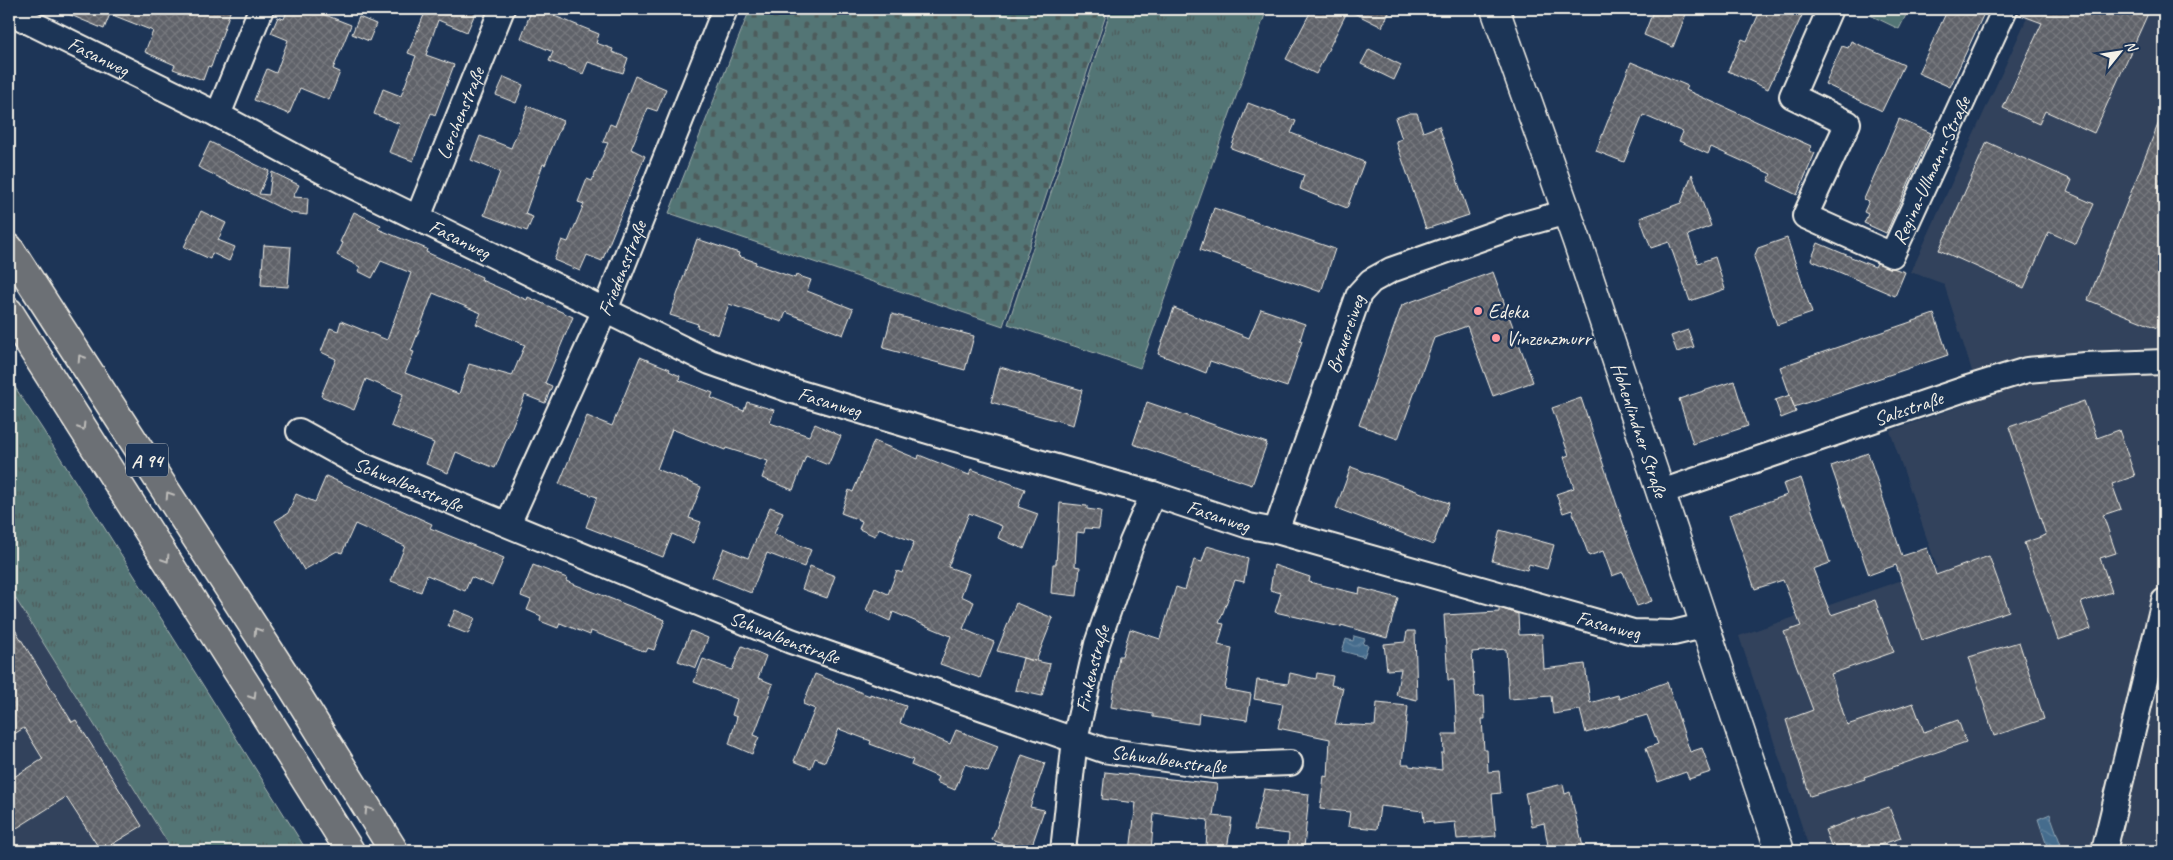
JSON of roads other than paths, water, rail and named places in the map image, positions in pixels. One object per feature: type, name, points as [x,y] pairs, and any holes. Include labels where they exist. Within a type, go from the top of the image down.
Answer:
[{"type":"highway","name":"A 94","points":[[9,248],[278,664],[394,851]]},
{"type":"highway","name":"A 94","points":[[9,312],[350,851]]},
{"type":"street","points":[[218,115],[261,9]]},
{"type":"street","name":"Lerchenstraße","points":[[418,217],[502,9]]},
{"type":"street","name":"Friedensstraße","points":[[508,524],[605,310],[726,9]]},
{"type":"street","name":"Hohenlindner Straße","points":[[1495,9],[1567,212],[1662,492],[1780,851]]},
{"type":"street","name":"Regina-Ullmann-Straße","points":[[1830,9],[1792,96],[1848,122],[1805,216],[1892,255],[2005,9]]},
{"type":"street","name":"Fasanweg","points":[[9,12],[218,115],[322,171],[710,362],[790,390],[973,444],[1153,494],[1249,526],[1276,531],[1633,632],[1673,633],[1706,625]]},
{"type":"street","name":"Brauereiweg","points":[[1276,531],[1359,294],[1371,281],[1391,270],[1510,228],[1567,212]]},
{"type":"street","name":"Salzstraße","points":[[1662,492],[1956,392],[2027,370],[2085,364],[2164,362]]},
{"type":"street","name":"Schwalbenstraße","points":[[299,431],[357,463],[791,641],[1103,750],[1213,766],[1290,763]]},
{"type":"street","name":"Finkenstraße","points":[[1063,851],[1075,740],[1100,636],[1132,542],[1153,494]]},
{"type":"street","points":[[2104,851],[2164,601]]},
{"type":"water","points":[[1354,636],[1365,639],[1363,644],[1368,645],[1364,657],[1342,651],[1346,639],[1353,641]]},
{"type":"water","points":[[2050,814],[2061,845],[2048,849],[2038,819]]},
{"type":"place","name":"Edeka","points":[[1478,311]]},
{"type":"place","name":"Vinzenzmurr","points":[[1496,338]]}]
